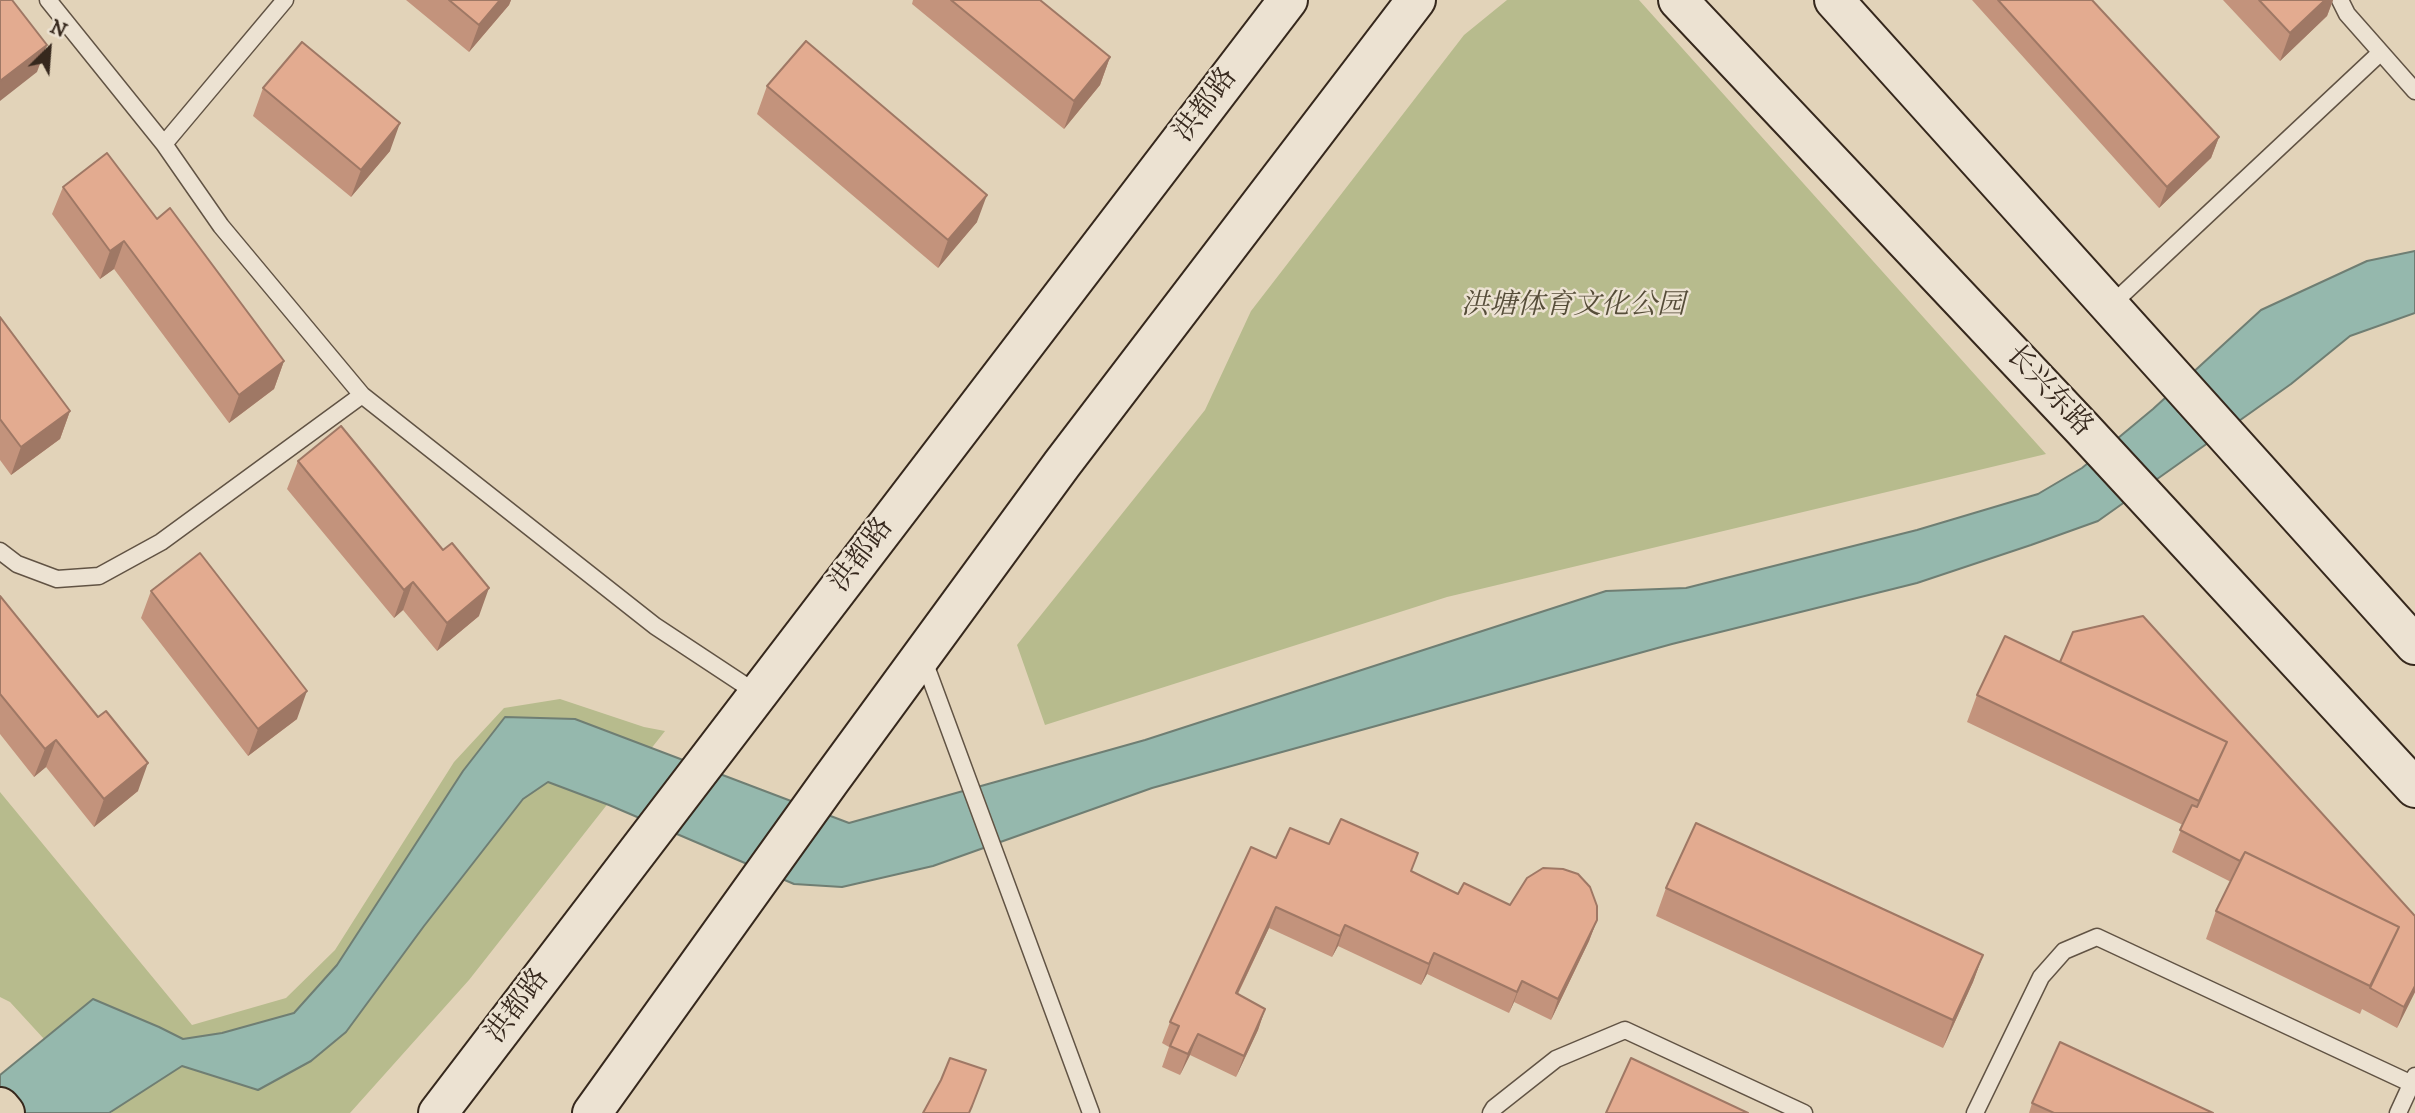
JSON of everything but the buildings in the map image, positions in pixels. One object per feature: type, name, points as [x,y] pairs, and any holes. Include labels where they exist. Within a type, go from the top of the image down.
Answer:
[{"type":"main road","name":"洪都路","points":[[438,1113],[1288,0]]},
{"type":"main road","points":[[592,1113],[1062,464],[1416,0]]},
{"type":"main road","name":"长兴东路","points":[[1678,0],[2082,428],[2415,788]]},
{"type":"main road","points":[[1834,0],[2415,645]]},
{"type":"main road","points":[[0,1107],[5,1113]]},
{"type":"lane","points":[[48,0],[164,144],[222,226],[362,395],[655,626],[758,694]]},
{"type":"lane","points":[[164,144],[285,0]]},
{"type":"lane","points":[[2340,0],[2347,14],[2415,91]]},
{"type":"lane","points":[[2110,306],[2380,53]]},
{"type":"lane","points":[[0,551],[17,564],[57,579],[99,576],[161,542],[362,395]]},
{"type":"lane","points":[[922,655],[1091,1113]]},
{"type":"lane","points":[[1975,1113],[2041,977],[2064,951],[2097,937],[2413,1080],[2398,1113]]},
{"type":"lane","points":[[1491,1113],[1556,1059],[1625,1030],[1804,1113]]},
{"type":"green space","name":"洪塘体育文化公园","points":[[1507,0],[1639,0],[2046,454],[1447,597],[1045,725],[1017,645],[1205,410],[1251,311],[1464,35]]},
{"type":"green space","points":[[560,699],[644,727],[665,731],[469,980],[350,1113],[112,1113],[10,1002],[0,997],[0,792],[192,1025],[286,998],[335,950],[454,762],[504,708]]},
{"type":"water","points":[[2415,251],[2415,313],[2350,336],[2291,384],[2098,521],[2031,545],[1917,583],[1672,644],[1152,788],[933,866],[842,887],[794,884],[609,805],[548,782],[523,799],[346,1032],[311,1061],[258,1090],[182,1066],[109,1113],[0,1113],[0,1075],[93,999],[183,1039],[222,1033],[294,1013],[337,965],[463,771],[505,717],[575,719],[849,823],[1145,740],[1606,591],[1686,588],[1917,530],[2038,494],[2082,468],[2153,409],[2261,310],[2367,261]]}]
